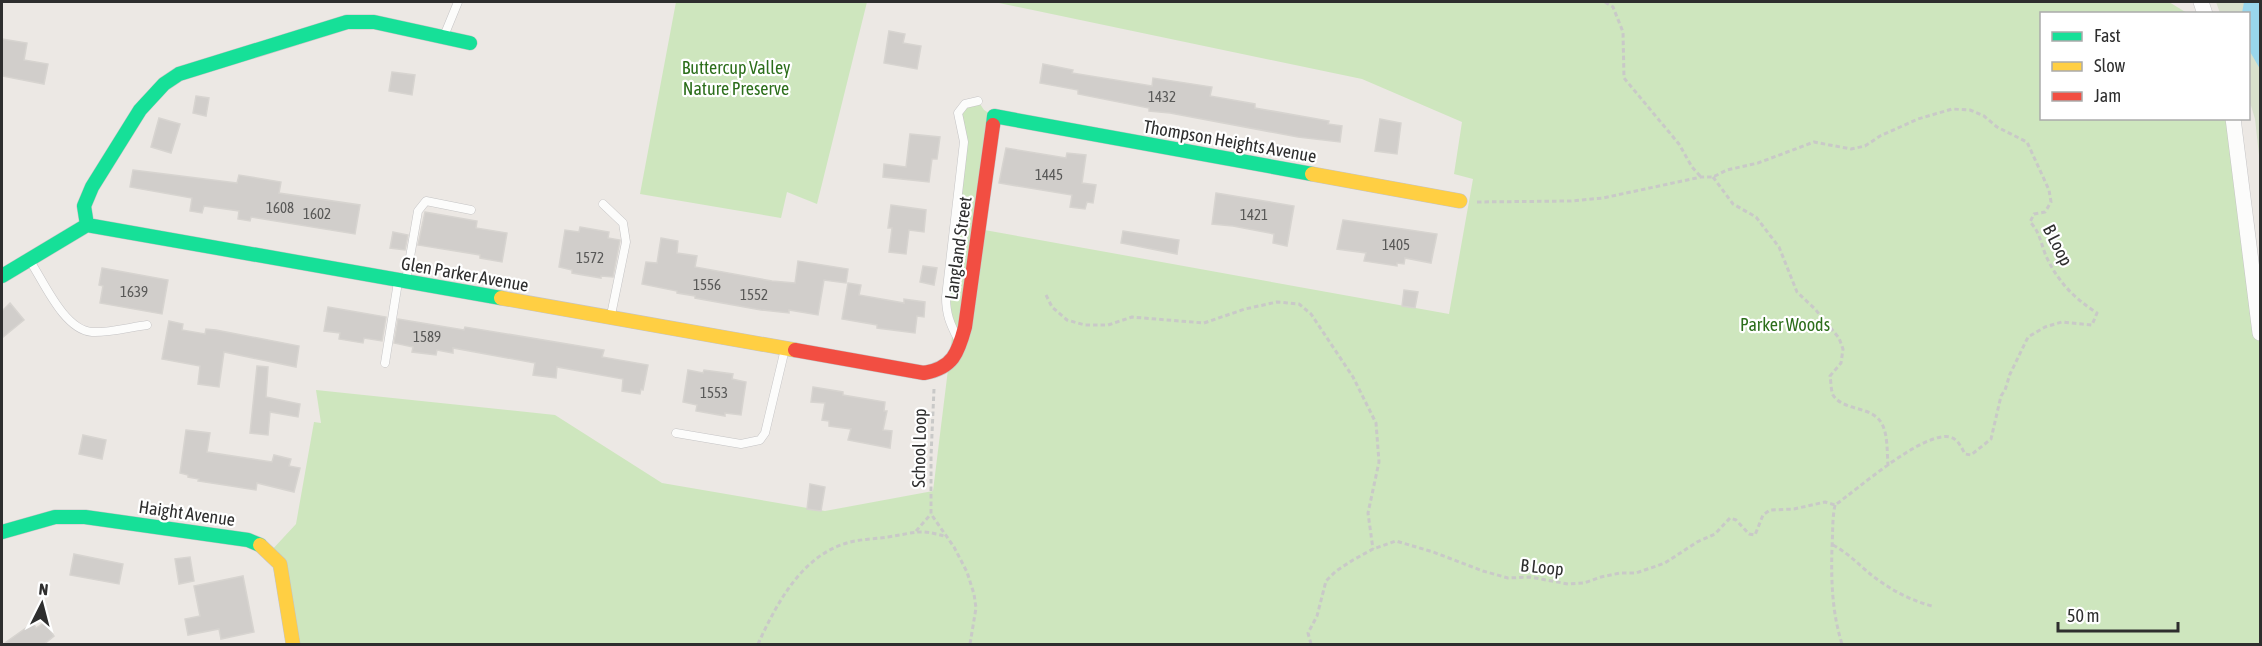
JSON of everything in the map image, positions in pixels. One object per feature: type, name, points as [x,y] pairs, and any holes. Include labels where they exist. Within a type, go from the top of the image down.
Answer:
[{"type":"street","points":[[2,276],[87,225],[84,206],[98,178],[151,96],[179,74],[347,22],[362,20],[470,43]]},
{"type":"street","name":"Langland Street","points":[[934,378],[951,361],[965,327],[994,116]]},
{"type":"street","name":"Thompson Heights Avenue","points":[[994,116],[1460,201]]},
{"type":"street","points":[[2233,120],[2260,333]]},
{"type":"street","name":"Glen Parker Avenue","points":[[87,225],[784,349],[934,378]]},
{"type":"street","name":"Haight Avenue","points":[[2,532],[44,519],[85,517],[248,540],[262,546],[280,564],[293,645]]},
{"type":"lane","points":[[444,38],[458,2]]},
{"type":"lane","points":[[960,343],[946,312],[964,142],[958,113],[965,104],[978,101]]},
{"type":"lane","points":[[385,363],[418,211],[426,201],[471,210]]},
{"type":"lane","points":[[603,204],[623,223],[626,242],[610,318]]},
{"type":"lane","points":[[29,260],[63,315],[74,324],[91,332],[147,325]]},
{"type":"lane","points":[[676,433],[741,444],[760,440],[765,433],[784,349]]},
{"type":"path","points":[[1605,2],[1613,7],[1623,32],[1624,78],[1679,144],[1692,167],[1701,177]]},
{"type":"path","name":"B Loop","points":[[1311,645],[1308,633],[1317,616],[1326,581],[1336,571],[1373,549],[1396,541],[1508,578],[1530,577],[1568,584],[1584,583],[1620,573],[1636,573],[1665,563],[1697,542],[1715,534],[1730,519],[1736,520],[1749,534],[1755,534],[1763,514],[1770,510],[1794,509],[1825,502],[1835,506],[1864,482],[1910,450],[1933,438],[1951,438],[1957,441],[1965,454],[1971,455],[1991,439],[2001,396],[2028,337],[2045,327],[2062,322],[2092,325],[2097,313],[2075,298],[2056,273],[2046,256],[2040,235],[2030,222],[2034,214],[2045,212],[2051,202],[2049,189],[2027,142],[1970,110],[1952,109],[1918,119],[1880,136],[1865,146],[1851,149],[1814,142],[1758,164],[1727,170],[1713,177],[1701,177],[1603,198],[1498,203],[1460,201]]},
{"type":"path","points":[[1713,177],[1733,204],[1756,217],[1779,247],[1797,292],[1815,309],[1839,338],[1843,349],[1841,363],[1830,376],[1833,395],[1846,405],[1866,410],[1881,423],[1886,440],[1888,466]]},
{"type":"path","points":[[1046,295],[1052,307],[1067,320],[1085,325],[1108,325],[1132,317],[1204,323],[1245,309],[1277,302],[1299,304],[1311,314],[1353,377],[1376,423],[1379,462],[1368,513],[1373,549]]},
{"type":"path","name":"School Loop","points":[[934,378],[931,514],[967,572],[974,594],[976,608],[970,645]]},
{"type":"path","points":[[1835,506],[1831,525],[1833,545],[1830,569],[1833,601],[1842,645]]},
{"type":"path","name":"School Loop","points":[[916,531],[931,514]]},
{"type":"path","points":[[758,645],[781,600],[795,579],[823,555],[846,543],[916,531],[948,538]]},
{"type":"path","points":[[1833,545],[1850,554],[1880,581],[1911,600],[1932,606]]},
{"type":"green space","name":"Buttercup Valley Nature Preserve","points":[[676,2],[867,2],[817,204],[787,192],[781,218],[640,194]]},
{"type":"green space","name":"Parker Woods","points":[[2169,2],[2185,12],[2040,12],[2040,120],[2233,120],[2260,333],[2260,644],[288,644],[270,552],[296,524],[314,422],[321,423],[316,390],[555,415],[662,483],[825,511],[933,491],[953,329],[946,312],[964,142],[958,123],[965,104],[978,101],[984,110],[994,116],[979,229],[1449,314],[1473,179],[1454,174],[1462,122],[1362,79],[999,3]]},
{"type":"green space","points":[[2216,2],[2260,2],[2260,164],[2255,119],[2250,102],[2250,12],[2220,12]]},
{"type":"water","points":[[2244,2],[2260,2],[2260,69],[2250,52],[2250,12],[2242,12]]},
{"type":"building","points":[[889,31],[905,34],[903,43],[921,46],[917,69],[884,63]]},
{"type":"building","points":[[2,39],[27,43],[24,60],[48,64],[44,84],[2,76]]},
{"type":"building","points":[[1043,64],[1073,70],[1072,73],[1152,86],[1153,78],[1212,87],[1210,96],[1255,104],[1255,108],[1329,121],[1328,124],[1342,126],[1340,142],[1149,111],[1149,108],[1078,94],[1078,90],[1040,83]]},
{"type":"building","points":[[392,72],[415,75],[412,95],[389,91]]},
{"type":"building","points":[[196,96],[209,98],[206,116],[193,113]]},
{"type":"building","points":[[159,118],[180,124],[171,153],[151,147]]},
{"type":"building","points":[[1380,119],[1401,123],[1397,154],[1375,151]]},
{"type":"building","points":[[910,134],[940,137],[937,159],[932,159],[929,182],[883,177],[884,164],[906,167]]},
{"type":"building","points":[[1006,148],[1066,158],[1067,153],[1086,155],[1082,183],[1096,185],[1093,203],[1087,202],[1085,209],[1070,207],[1072,195],[999,183]]},
{"type":"building","points":[[133,170],[237,183],[239,175],[281,182],[279,193],[360,205],[355,234],[251,217],[250,221],[238,219],[239,211],[204,206],[202,213],[190,211],[192,198],[130,187]]},
{"type":"building","points":[[1216,193],[1294,206],[1287,246],[1273,243],[1274,234],[1212,224]]},
{"type":"building","points":[[891,205],[926,210],[924,232],[909,230],[906,254],[889,252],[892,228],[888,228]]},
{"type":"building","points":[[425,212],[477,221],[476,228],[507,233],[502,262],[480,258],[480,255],[418,245]]},
{"type":"building","points":[[1343,220],[1437,234],[1431,263],[1405,258],[1404,264],[1397,263],[1397,266],[1364,261],[1366,253],[1337,249]]},
{"type":"building","points":[[580,227],[609,232],[608,238],[620,240],[613,277],[601,276],[601,278],[572,273],[572,270],[559,267],[565,230],[579,232]]},
{"type":"building","points":[[1123,231],[1179,240],[1177,254],[1121,243]]},
{"type":"building","points":[[393,232],[408,235],[405,250],[390,248]]},
{"type":"building","points":[[661,238],[678,241],[677,253],[697,256],[695,267],[795,283],[798,261],[848,269],[846,283],[824,280],[818,315],[789,310],[789,313],[761,310],[695,298],[695,296],[677,293],[677,291],[642,284],[646,262],[657,263]]},
{"type":"building","points":[[923,266],[937,268],[934,285],[920,282]]},
{"type":"building","points":[[102,268],[168,280],[162,314],[100,303],[103,286],[99,285]]},
{"type":"building","points":[[848,283],[861,285],[859,295],[904,303],[904,299],[925,302],[924,317],[917,316],[915,333],[877,328],[877,325],[842,319]]},
{"type":"building","points":[[1404,290],[1418,292],[1415,308],[1402,306]]},
{"type":"building","points":[[10,303],[24,320],[2,338],[2,311]]},
{"type":"building","points":[[328,307],[386,317],[382,341],[364,338],[363,343],[339,339],[340,333],[324,331]]},
{"type":"building","points":[[398,319],[464,330],[465,327],[604,350],[602,357],[648,365],[643,390],[641,389],[640,394],[622,391],[623,379],[557,367],[556,378],[533,375],[535,363],[453,348],[453,353],[437,350],[436,355],[412,352],[413,347],[394,343]]},
{"type":"building","points":[[169,321],[183,324],[182,330],[205,334],[206,329],[216,330],[299,346],[296,367],[224,352],[219,387],[198,384],[200,366],[162,359]]},
{"type":"building","points":[[257,366],[268,367],[266,397],[300,404],[298,417],[270,412],[268,435],[250,433]]},
{"type":"building","points":[[688,370],[733,374],[732,379],[746,382],[741,415],[725,413],[725,416],[696,411],[697,405],[683,402]]},
{"type":"building","points":[[813,387],[885,402],[884,411],[887,411],[883,430],[892,431],[890,448],[848,440],[851,429],[829,426],[829,421],[822,420],[825,403],[811,402]]},
{"type":"building","points":[[186,430],[210,433],[207,452],[272,462],[274,455],[291,459],[289,466],[300,468],[294,492],[257,483],[256,490],[198,481],[199,479],[180,473]]},
{"type":"building","points":[[83,435],[106,440],[102,459],[79,454]]},
{"type":"building","points":[[810,484],[825,487],[821,511],[807,509]]},
{"type":"building","points":[[74,554],[123,564],[119,584],[70,575]]},
{"type":"building","points":[[190,557],[194,581],[179,584],[175,559]]},
{"type":"building","points":[[243,576],[254,632],[221,639],[219,629],[188,635],[185,619],[200,616],[194,586]]},
{"type":"building","points":[[45,622],[54,636],[43,645],[2,645],[33,623],[36,628]]},
{"type":"traffic: fast","points":[[87,225],[84,206],[92,187],[140,110],[164,84],[179,74],[347,22],[374,22],[470,43]]},
{"type":"traffic: fast","points":[[993,125],[994,116],[1312,174]]},
{"type":"traffic: fast","points":[[2,276],[87,225],[501,298]]},
{"type":"traffic: fast","points":[[2,532],[55,517],[85,517],[248,540],[260,545]]},
{"type":"traffic: slow","points":[[1312,174],[1460,201]]},
{"type":"traffic: slow","points":[[501,298],[795,350]]},
{"type":"traffic: slow","points":[[260,545],[280,564],[293,644]]},
{"type":"traffic: jam","points":[[795,350],[924,373],[942,367],[953,358],[965,327],[993,125]]}]
